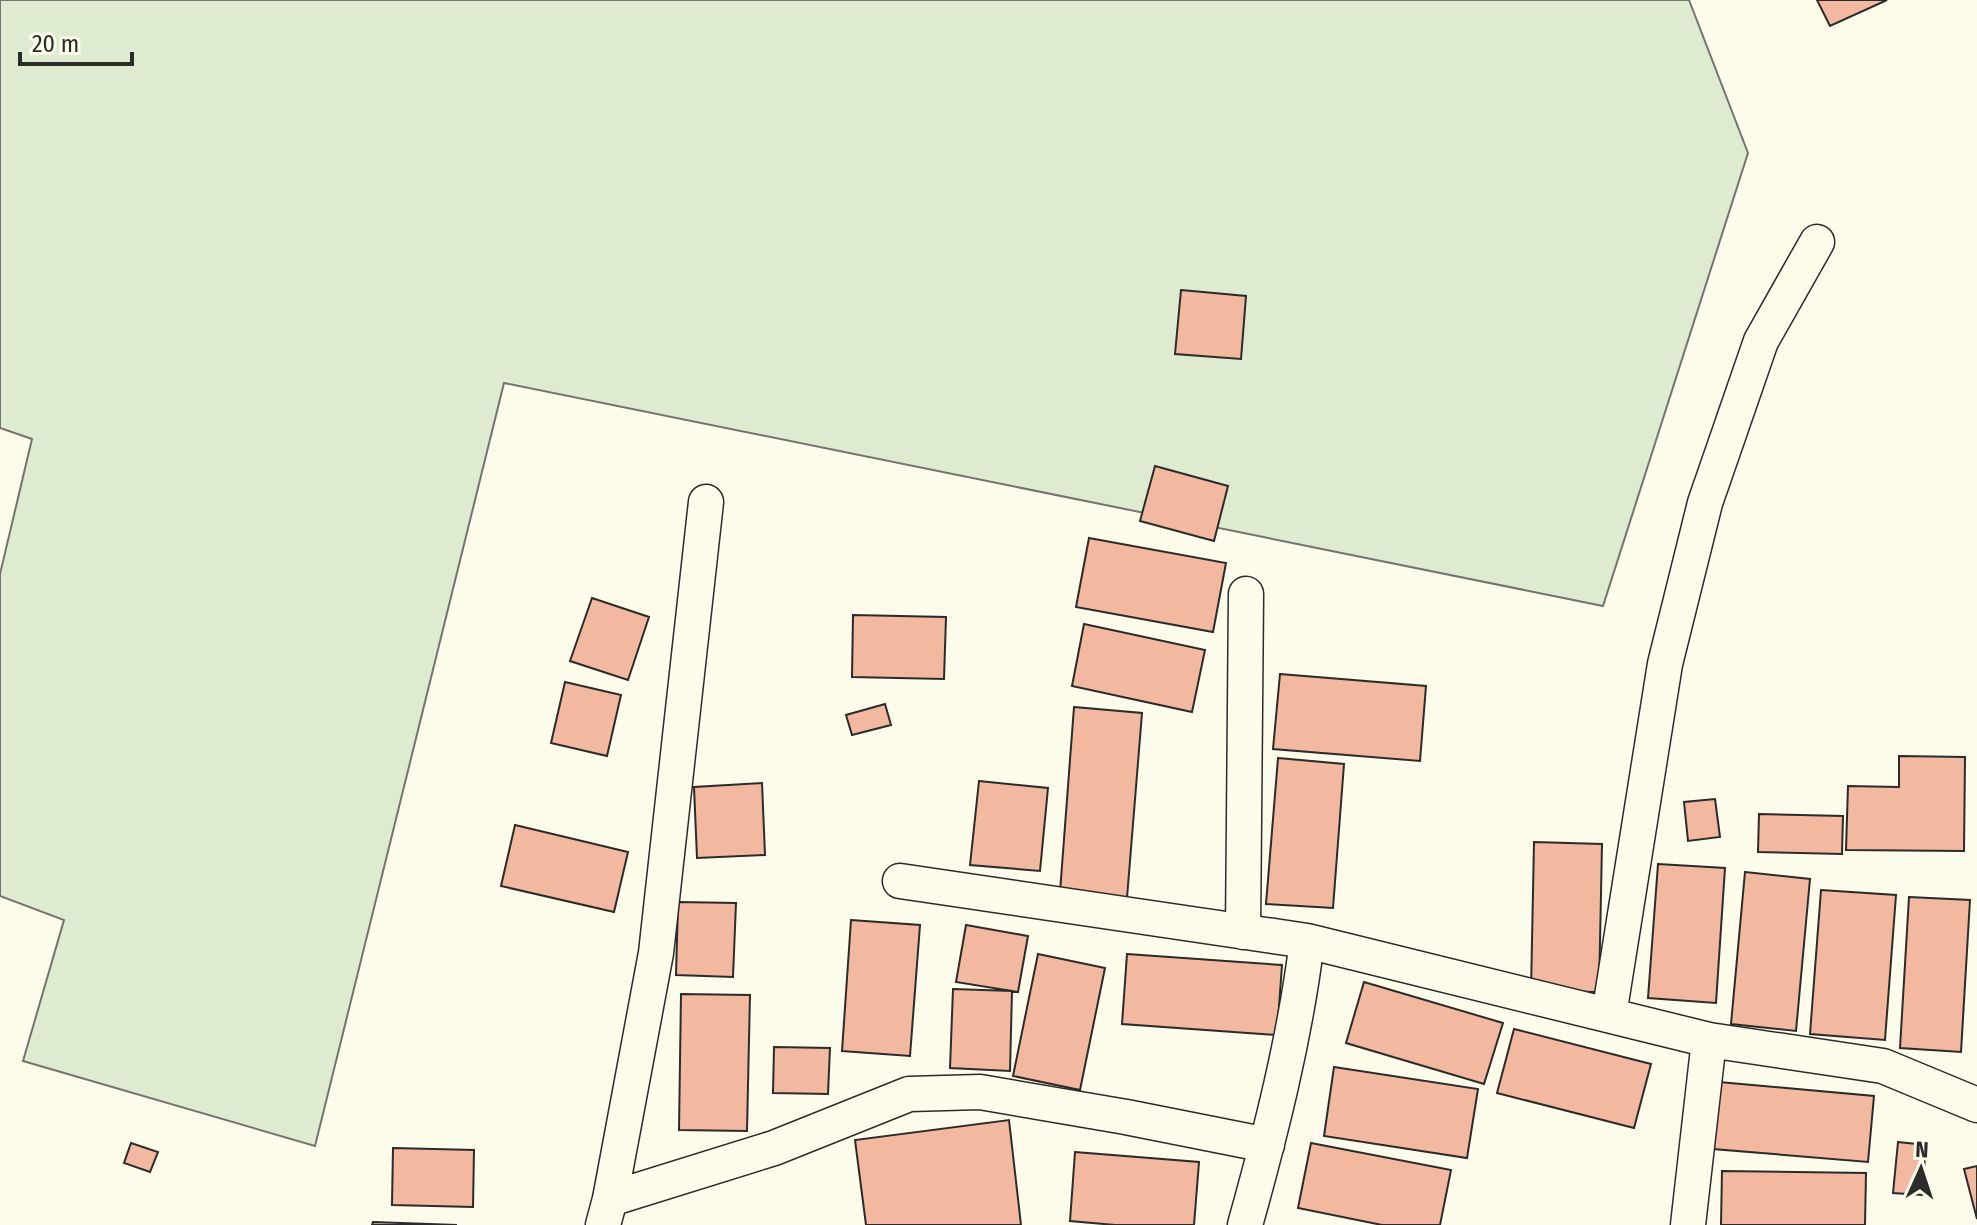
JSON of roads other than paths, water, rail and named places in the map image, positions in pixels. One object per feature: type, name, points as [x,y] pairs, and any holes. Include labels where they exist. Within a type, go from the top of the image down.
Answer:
[{"type":"street","points":[[1609,1015],[1665,664],[1705,503],[1761,341],[1817,242]]},
{"type":"street","points":[[607,1212],[656,953],[706,502]]},
{"type":"street","points":[[1243,932],[1246,594]]},
{"type":"street","points":[[900,881],[1307,941],[1709,1040],[1883,1066],[1977,1105]]},
{"type":"street","points":[[1245,1225],[1267,1145],[1300,998],[1307,941]]},
{"type":"street","points":[[1688,1225],[1709,1040]]},
{"type":"street","points":[[607,1212],[909,1094],[980,1092],[1267,1145]]}]
